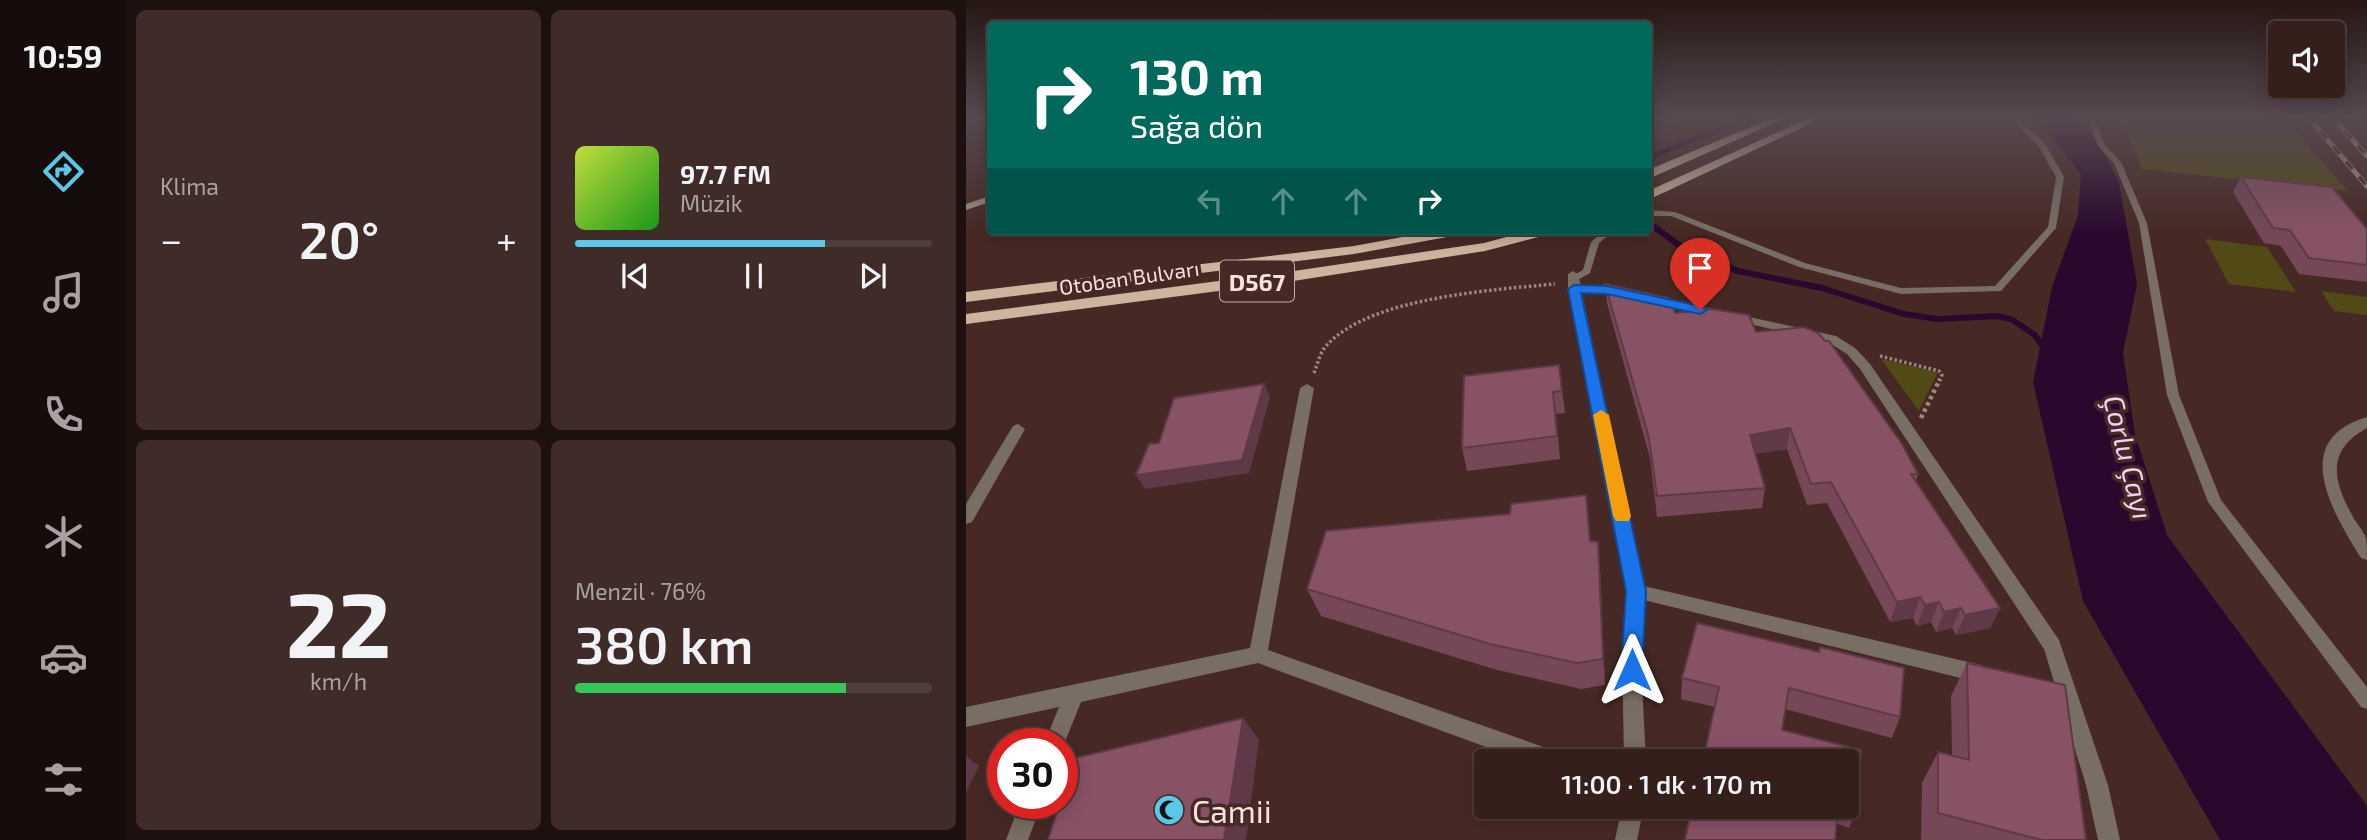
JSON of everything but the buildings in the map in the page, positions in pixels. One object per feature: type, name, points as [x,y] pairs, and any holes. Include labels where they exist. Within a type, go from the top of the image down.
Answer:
[{"type":"highway","points":[[1652,173],[1694,155]]},
{"type":"highway","points":[[1652,194],[1737,155]]},
{"type":"highway","name":"D567","points":[[966,297],[1354,250],[1436,235]]},
{"type":"highway","name":"Otoban Bulvarı","points":[[966,321],[1485,247],[1530,235]]},
{"type":"highway","points":[[966,291],[1018,290]]},
{"type":"main road","points":[[966,207],[987,200]]},
{"type":"street","points":[[1635,749],[1631,647],[1636,591],[1573,281],[1832,339],[1851,351],[1927,456],[2052,646],[2097,785],[2109,840]]},
{"type":"street","points":[[1258,655],[1307,388]]},
{"type":"street","points":[[2367,422],[2353,428],[2336,445],[2330,456],[2329,473],[2334,496],[2367,553]]},
{"type":"street","points":[[966,517],[1018,429]]},
{"type":"street","points":[[1636,591],[2002,679]]},
{"type":"street","points":[[966,717],[1258,655],[1519,749]]},
{"type":"street","points":[[2043,689],[2070,695]]},
{"type":"street","points":[[1060,728],[1073,696]]},
{"type":"street","points":[[1017,840],[1025,819]]},
{"type":"street","points":[[1626,840],[1630,819]]},
{"type":"lane","points":[[1652,213],[1672,215],[1802,265],[1901,291],[1998,289],[2053,228],[2060,177],[2047,155]]},
{"type":"lane","points":[[2111,155],[2117,162],[2143,223],[2173,395],[2216,502],[2367,701]]},
{"type":"lane","points":[[1573,281],[1587,271],[1595,242],[1605,235]]},
{"type":"path","points":[[1307,388],[1326,344],[1356,323],[1392,309],[1492,290],[1573,281]]},
{"type":"path","points":[[1875,355],[1939,371],[1942,375],[1921,419]]},
{"type":"shaded area","points":[[2136,155],[2316,155],[2348,191],[2142,169]]},
{"type":"shaded area","points":[[2205,239],[2267,247],[2296,292],[2229,284]]},
{"type":"shaded area","points":[[2321,291],[2367,297],[2367,315],[2334,311]]},
{"type":"shaded area","points":[[1881,359],[1938,372],[1919,411]]},
{"type":"water","name":"Çorlu Çayı","points":[[2066,155],[2105,155],[2119,182],[2137,284],[2123,353],[2135,434],[2167,535],[2367,806],[2367,840],[2220,840],[2083,601],[2033,382],[2052,287],[2078,215],[2081,174]]},
{"type":"waterway","points":[[1652,225],[1660,231]]},
{"type":"waterway","points":[[1657,229],[1679,245],[1738,271],[1822,288],[1904,314],[1938,319],[1997,316],[2011,319],[2035,335],[2046,351]]},
{"type":"railway","points":[[2341,155],[2367,186]]},
{"type":"slow traffic","points":[[1601,415],[1622,516]]},
{"type":"place","name":"Camii","points":[[1169,810]]},
{"type":"route","points":[[1632,670],[1631,647],[1636,591],[1574,289],[1607,290],[1700,310]]}]
